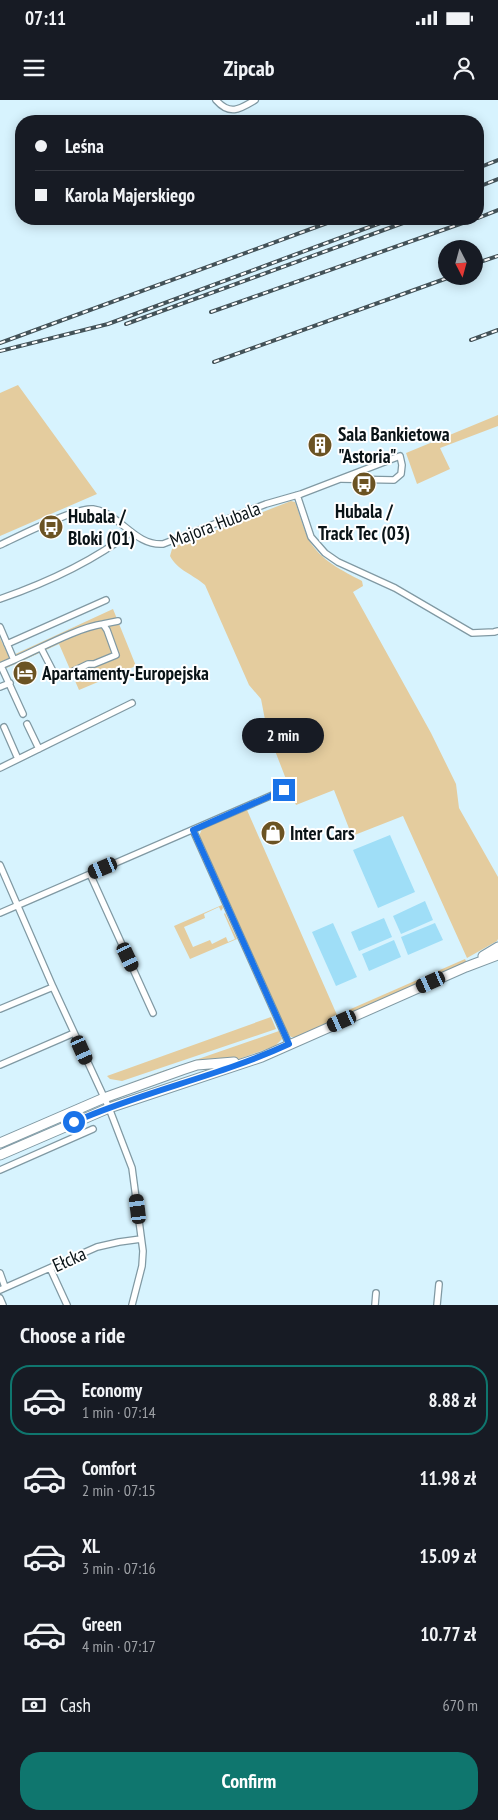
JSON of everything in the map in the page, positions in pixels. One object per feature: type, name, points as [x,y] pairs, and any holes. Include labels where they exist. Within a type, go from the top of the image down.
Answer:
[{"type":"main road","points":[[466,967],[498,947]]},
{"type":"main road","points":[[0,1155],[109,1108],[262,1057],[466,967],[498,955]]},
{"type":"main road","points":[[0,1143],[104,1098],[197,1065],[240,1060],[289,1044]]},
{"type":"street","points":[[216,100],[226,108],[236,110],[255,100]]},
{"type":"street","name":"Majora Hubala","points":[[0,545],[71,513],[86,509],[105,513],[148,543],[163,544],[266,504],[297,495],[400,456],[402,465],[400,474],[394,480],[341,479]]},
{"type":"street","points":[[297,495],[311,538],[324,553],[338,562],[395,588],[472,633],[498,631]]},
{"type":"street","points":[[0,599],[94,557],[130,532]]},
{"type":"street","points":[[7,644],[106,600]]},
{"type":"street","points":[[23,714],[10,683],[0,666],[96,625],[118,621]]},
{"type":"street","points":[[41,648],[54,675],[61,677],[88,664],[94,664],[116,655],[103,624]]},
{"type":"street","points":[[0,627],[14,660]]},
{"type":"street","points":[[0,687],[10,683]]},
{"type":"street","points":[[0,768],[132,703]]},
{"type":"street","points":[[27,724],[39,749]]},
{"type":"street","points":[[4,727],[18,759]]},
{"type":"street","points":[[0,913],[284,790]]},
{"type":"street","points":[[193,830],[289,1044]]},
{"type":"street","points":[[0,865],[109,1108],[132,1168],[141,1239],[142,1266],[132,1305]]},
{"type":"street","points":[[90,874],[153,1013]]},
{"type":"street","points":[[0,1009],[54,987]]},
{"type":"street","points":[[0,1065],[74,1032]]},
{"type":"street","points":[[0,1170],[93,1129]]},
{"type":"street","name":"Ełcka","points":[[3,1288],[97,1247],[141,1239]]},
{"type":"street","points":[[50,1268],[67,1305]]},
{"type":"street","points":[[0,1273],[3,1288]]},
{"type":"street","points":[[437,1305],[439,1284]]},
{"type":"street","points":[[375,1305],[376,1293]]},
{"type":"street","points":[[0,1298],[3,1305]]},
{"type":"shaded area","points":[[18,385],[97,494],[0,536],[0,393]]},
{"type":"shaded area","points":[[498,415],[498,426],[440,448],[450,469],[417,484],[406,453]]},
{"type":"shaded area","points":[[291,501],[295,502],[309,540],[319,553],[332,564],[362,581],[363,586],[353,592],[431,733],[456,784],[459,808],[498,877],[498,939],[467,958],[403,816],[352,836],[334,790],[296,805],[267,730],[261,699],[249,685],[205,585],[181,569],[170,556],[172,549],[178,545]]},
{"type":"shaded area","points":[[113,609],[136,666],[79,690],[59,644],[0,671],[0,638],[9,657]]},
{"type":"shaded area","points":[[247,810],[337,1015],[465,959],[467,963],[297,1037],[291,1037],[284,1027],[199,836],[202,829]]},
{"type":"shaded area","points":[[222,905],[221,911],[219,907],[204,914],[205,918],[184,927],[193,947],[210,940],[212,944],[226,937],[228,942],[235,939],[225,913],[237,939],[190,959],[174,926]]},
{"type":"shaded area","points":[[271,1017],[276,1029],[122,1081],[110,1079],[107,1076]]},
{"type":"shaded area","points":[[279,1031],[282,1039],[275,1046],[239,1059],[196,1062],[170,1069]]},
{"type":"shaded area","points":[[170,1069],[123,1085],[165,1070]]},
{"type":"water","points":[[390,835],[415,892],[378,908],[353,850]]},
{"type":"water","points":[[425,901],[433,920],[401,934],[393,916]]},
{"type":"water","points":[[384,918],[392,937],[359,951],[351,932]]},
{"type":"water","points":[[333,923],[357,977],[336,986],[312,932]]},
{"type":"water","points":[[435,923],[443,940],[408,955],[401,937]]},
{"type":"water","points":[[394,940],[401,957],[369,971],[362,954]]},
{"type":"railway","points":[[484,166],[498,160]]},
{"type":"railway","points":[[484,185],[498,179]]},
{"type":"railway","points":[[484,216],[498,210]]},
{"type":"railway","points":[[0,343],[322,225]]},
{"type":"railway","points":[[0,351],[108,324],[375,225]]},
{"type":"railway","points":[[126,324],[398,225]]},
{"type":"railway","points":[[211,312],[457,225]]},
{"type":"railway","points":[[483,261],[498,256]]},
{"type":"railway","points":[[214,362],[438,281]]},
{"type":"railway","points":[[471,340],[498,330]]},
{"type":"place","name":"Sala Bankietowa \"Astoria\"","points":[[320,445]]},
{"type":"place","name":"Hubala / Track Tec (03)","points":[[364,484]]},
{"type":"place","name":"Hubala / Bloki (01)","points":[[51,527]]},
{"type":"place","name":"Apartamenty-Europejska","points":[[25,673]]},
{"type":"place","name":"Inter Cars","points":[[273,833]]},
{"type":"route","points":[[74,1122],[133,1099],[262,1057],[289,1044],[193,830],[284,790]]}]
